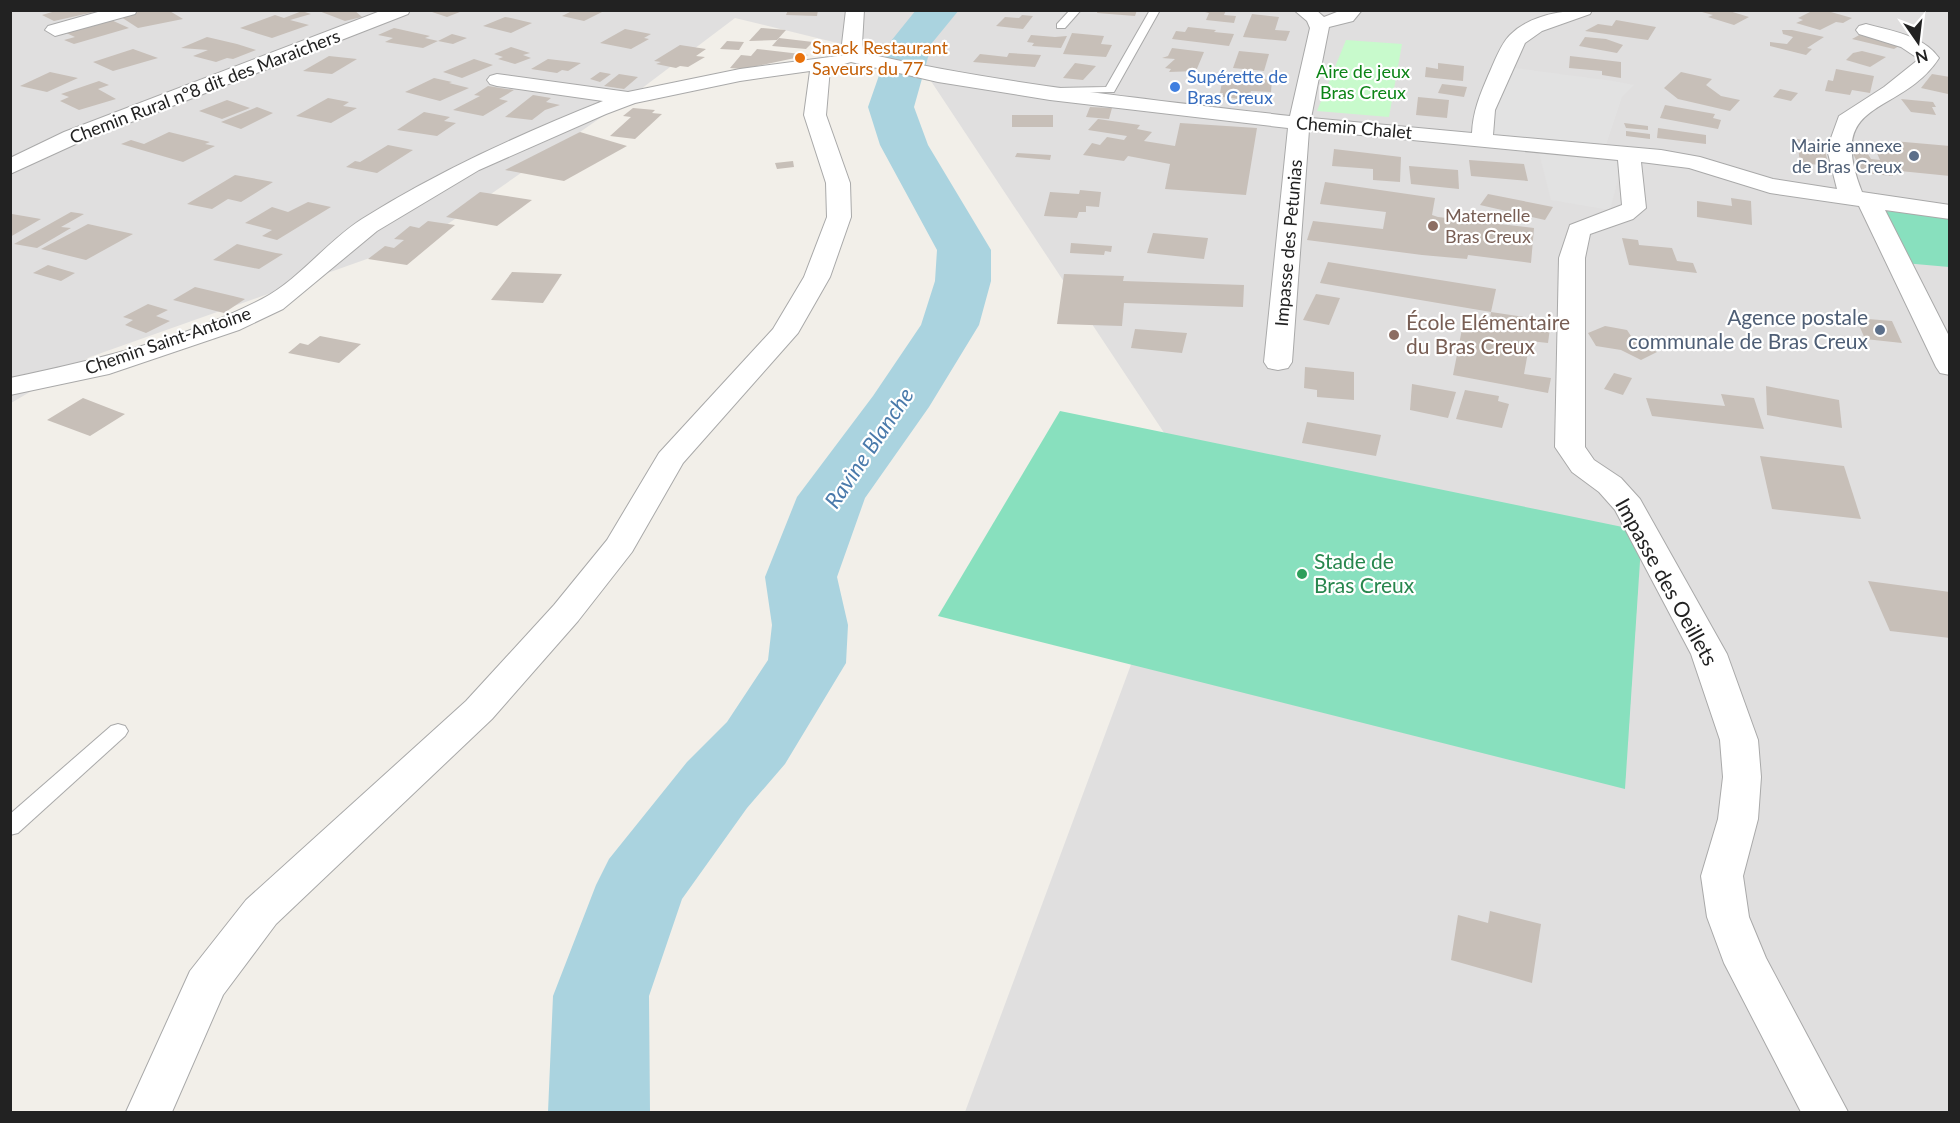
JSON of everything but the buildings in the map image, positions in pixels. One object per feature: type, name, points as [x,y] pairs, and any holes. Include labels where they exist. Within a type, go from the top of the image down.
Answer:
[{"type":"street","points":[[55,30],[128,10]]},
{"type":"street","name":"Chemin Rural n°8 dit des Maraichers","points":[[10,165],[72,137],[401,10]]},
{"type":"street","points":[[855,10],[852,44],[861,59]]},
{"type":"street","points":[[1311,17],[1346,17],[1353,10]]},
{"type":"street","points":[[1482,140],[1484,110],[1506,58],[1517,39],[1535,27],[1583,10]]},
{"type":"street","name":"Impasse des Petunias","points":[[1278,362],[1299,123],[1320,28],[1311,17]]},
{"type":"street","points":[[1866,30],[1909,43],[1922,50],[1929,58],[1925,64],[1891,91],[1850,116],[1838,149],[1842,171],[1861,201],[1950,367]]},
{"type":"street","name":"Chemin Saint-Antoine","points":[[10,387],[99,368],[230,324],[274,303],[368,226],[471,165],[628,98],[821,62],[861,59]]},
{"type":"street","name":"Chemin Chalet","points":[[861,59],[938,76],[1050,94],[1299,123],[1629,153],[1692,162],[1770,186],[1861,201],[1950,212]]},
{"type":"street","points":[[148,1113],[206,984],[261,912],[479,710],[566,613],[620,546],[670,459],[784,333],[817,277],[839,217],[838,183],[815,115],[821,62]]},
{"type":"street","name":"Chemin Saint-Antoine","points":[[497,80],[628,98]]},
{"type":"street","name":"Impasse des Oeillets","points":[[1629,153],[1634,208],[1625,214],[1579,230],[1576,235],[1572,258],[1570,447],[1583,466],[1610,485],[1629,506],[1709,654],[1739,740],[1742,777],[1738,819],[1722,876],[1728,917],[1746,963],[1825,1113]]},
{"type":"lane","points":[[1061,26],[1076,10]]},
{"type":"lane","points":[[1050,94],[1059,91],[1110,90],[1155,10]]},
{"type":"lane","points":[[10,828],[118,731]]},
{"type":"shaded area","points":[[11,11],[1949,11],[1949,1112],[965,1112],[1198,484],[919,63],[735,18],[629,98],[429,237],[90,357],[11,403]]},
{"type":"shaded area","points":[[1508,67],[1634,85],[1622,97],[1605,148],[1489,138]]},
{"type":"shaded area","points":[[1537,145],[1624,156],[1610,210],[1551,200]]},
{"type":"green space","name":"Aire de jeux Bras Creux","points":[[1346,40],[1402,44],[1389,117],[1317,111]]},
{"type":"green space","points":[[1876,210],[1949,217],[1949,267],[1904,263]]},
{"type":"green space","name":"Stade de Bras Creux","points":[[1060,411],[1642,531],[1625,789],[938,616]]},
{"type":"waterway","name":"Ravine Blanche","points":[[599,1112],[601,996],[641,885],[717,785],[756,743],[807,663],[810,625],[801,577],[831,497],[897,407],[950,325],[963,281],[964,250],[904,145],[891,107],[912,41],[939,10]]},
{"type":"place","name":"Snack Restaurant Saveurs du 77","points":[[800,58]]},
{"type":"place","name":"Supérette de Bras Creux","points":[[1175,87]]},
{"type":"place","name":"Mairie annexe de Bras Creux","points":[[1914,156]]},
{"type":"place","name":"Maternelle Bras Creux","points":[[1433,226]]},
{"type":"place","name":"Agence postale communale de Bras Creux","points":[[1880,330]]},
{"type":"place","name":"École Elémentaire du Bras Creux","points":[[1394,335]]},
{"type":"place","name":"Stade de Bras Creux","points":[[1302,574]]}]
